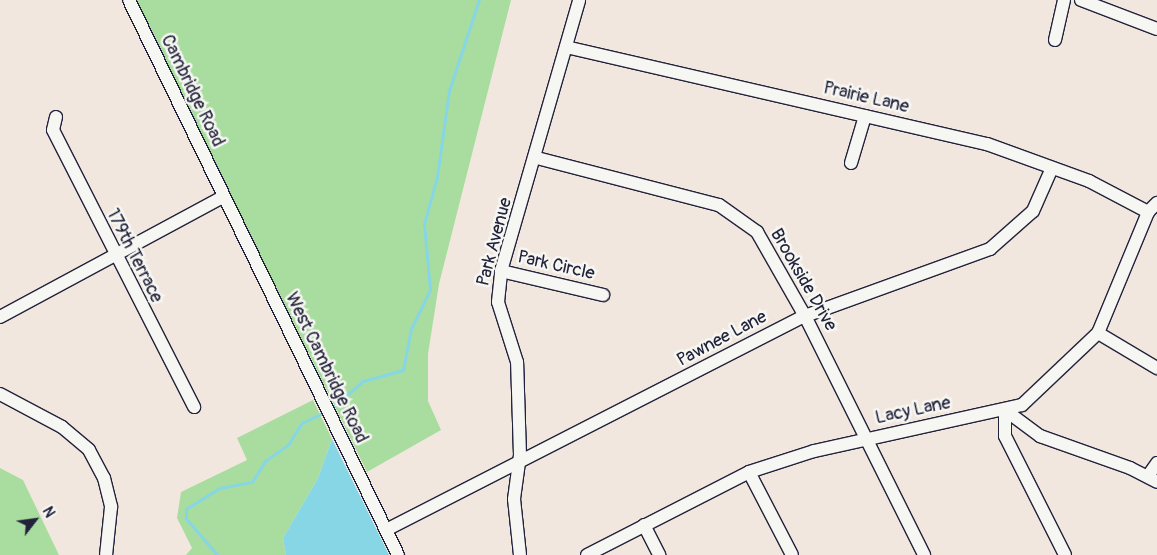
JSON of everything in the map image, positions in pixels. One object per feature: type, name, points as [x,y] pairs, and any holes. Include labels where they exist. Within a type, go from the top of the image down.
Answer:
[{"type":"street","name":"Cambridge Road","points":[[129,0],[223,197]]},
{"type":"street","name":"Park Avenue","points":[[520,555],[514,499],[518,466],[517,362],[498,302],[501,271],[536,158],[579,0]]},
{"type":"street","points":[[1055,40],[1064,0]]},
{"type":"street","points":[[1081,0],[1157,29]]},
{"type":"street","name":"Prairie Lane","points":[[566,47],[987,144],[1153,207]]},
{"type":"street","points":[[851,163],[865,116]]},
{"type":"street","name":"179th Terrace","points":[[56,117],[53,130],[113,254],[194,407]]},
{"type":"street","name":"Brookside Drive","points":[[536,158],[719,205],[756,232],[805,316],[868,439],[924,555]]},
{"type":"street","name":"Pawnee Lane","points":[[386,530],[518,466],[805,316],[997,244],[1033,210],[1052,168]]},
{"type":"street","points":[[0,317],[113,254],[223,197]]},
{"type":"street","name":"West Cambridge Road","points":[[223,197],[398,555]]},
{"type":"street","name":"Lacy Lane","points":[[586,555],[750,472],[868,439],[1022,405],[1098,333],[1153,207]]},
{"type":"street","name":"Park Circle","points":[[501,271],[603,295]]},
{"type":"street","points":[[1098,333],[1157,368]]},
{"type":"street","points":[[0,394],[62,427],[89,450],[104,478],[111,507],[106,555]]},
{"type":"street","points":[[1005,410],[1040,436],[1153,479],[1157,463]]},
{"type":"street","points":[[1005,410],[1005,436],[1065,555]]},
{"type":"street","points":[[750,472],[792,555]]},
{"type":"street","points":[[644,525],[659,555]]},
{"type":"green space","points":[[135,0],[511,0],[439,284],[428,354],[428,401],[441,430],[367,472]]},
{"type":"green space","points":[[313,400],[332,439],[318,478],[283,538],[286,555],[186,555],[192,548],[177,518],[181,492],[247,460],[237,438]]},
{"type":"green space","points":[[0,468],[23,480],[59,555],[0,555]]},
{"type":"water","points":[[332,439],[389,555],[286,555],[283,538],[318,478]]},
{"type":"waterway","points":[[332,408],[363,381],[403,370],[411,329],[430,290],[424,224],[437,177],[449,91],[479,0]]},
{"type":"waterway","points":[[217,555],[186,519],[186,509],[220,488],[252,482],[265,461],[288,445],[302,423],[325,412]]}]
